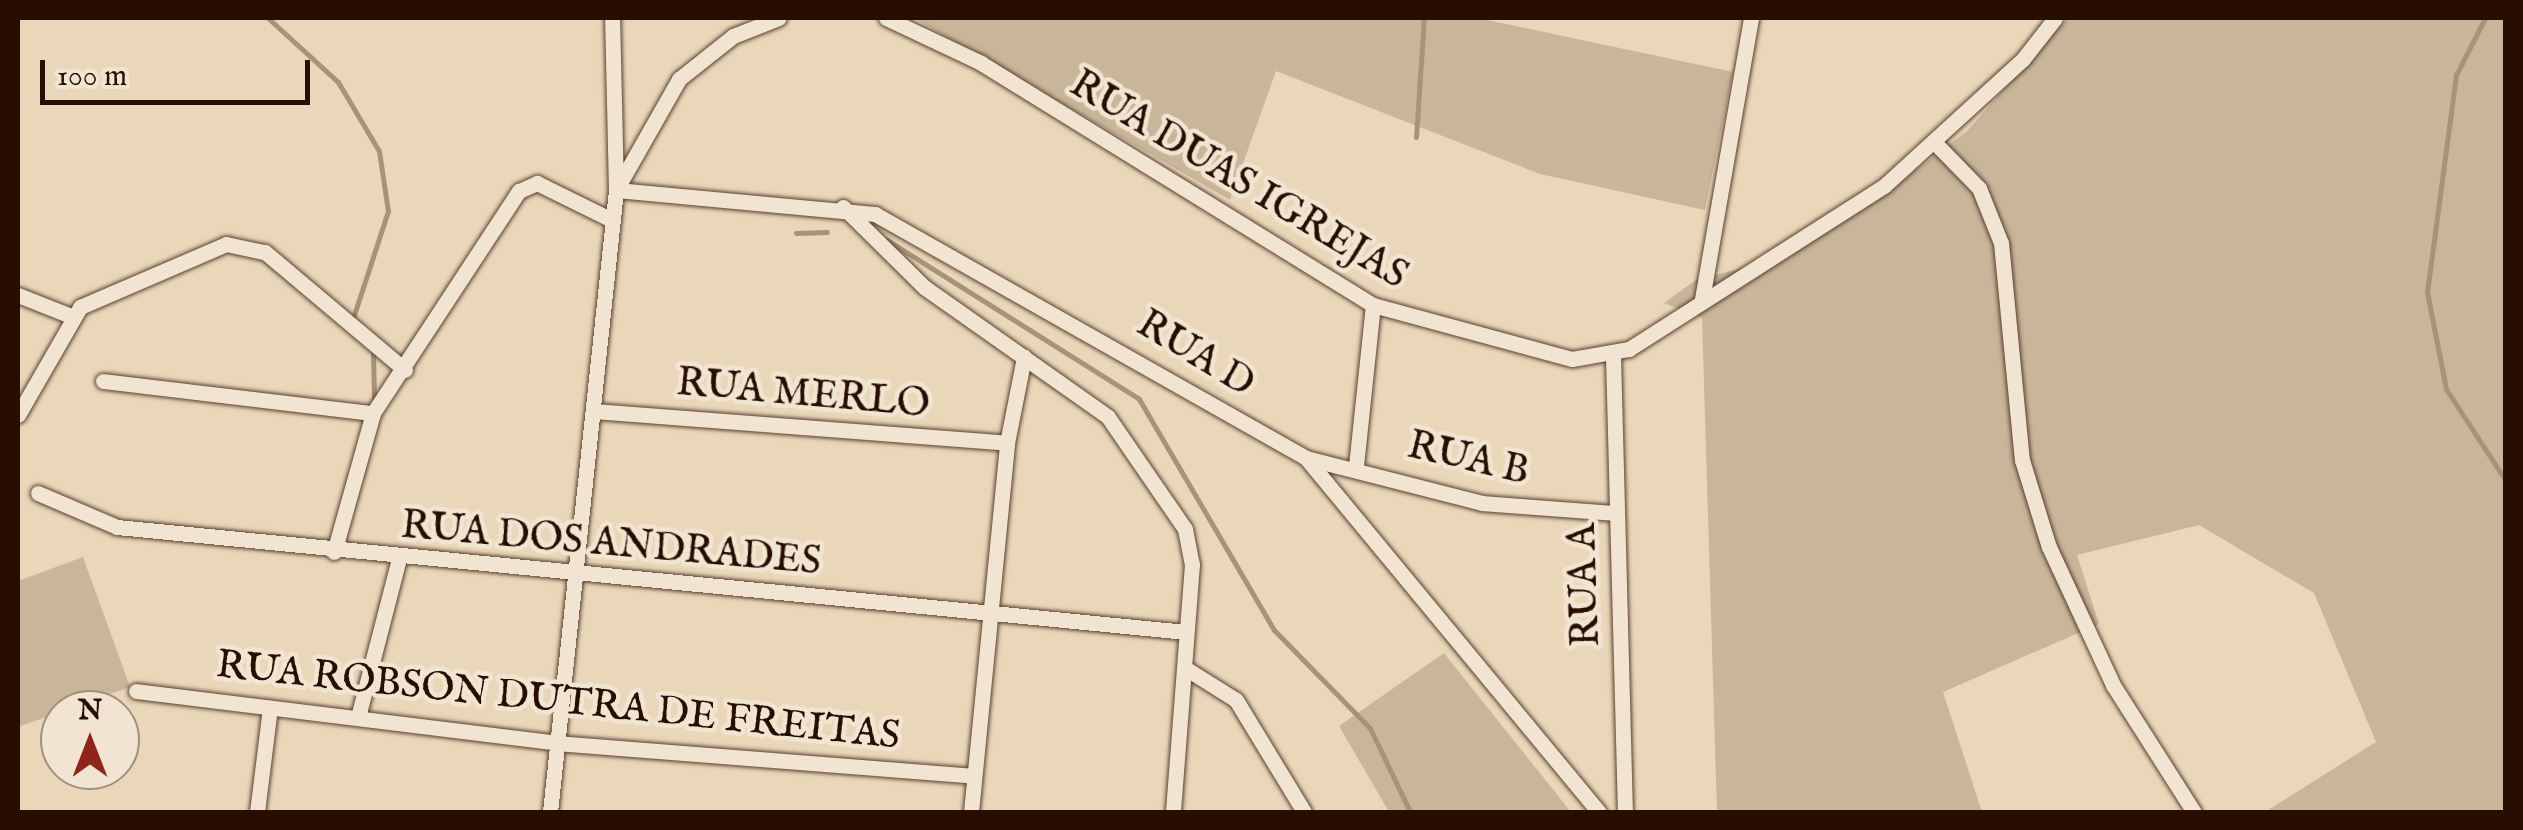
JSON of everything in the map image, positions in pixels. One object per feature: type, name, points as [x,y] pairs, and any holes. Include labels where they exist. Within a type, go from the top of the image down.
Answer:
[{"type":"street","points":[[550,812],[616,190],[612,18]]},
{"type":"street","points":[[616,190],[679,79],[722,42],[779,18]]},
{"type":"street","name":"RUA DUAS IGREJAS","points":[[886,18],[981,64],[1372,304],[1549,355],[1612,356]]},
{"type":"street","points":[[1702,299],[1751,18]]},
{"type":"street","points":[[1612,356],[1936,144],[2055,18]]},
{"type":"street","points":[[1936,144],[1979,188],[2001,243],[2022,460],[2050,546],[2113,685],[2194,812]]},
{"type":"street","points":[[334,552],[373,412],[405,370],[522,188],[537,184],[612,220]]},
{"type":"street","name":"RUA D","points":[[616,190],[842,205],[920,237],[1306,458],[1599,812]]},
{"type":"street","points":[[842,205],[924,287],[1108,418],[1185,529],[1185,668],[1172,812]]},
{"type":"street","points":[[18,415],[72,316],[107,292],[240,244],[265,252],[405,370]]},
{"type":"street","points":[[18,295],[72,316]]},
{"type":"street","points":[[1356,466],[1372,304]]},
{"type":"street","name":"RUA A","points":[[1612,356],[1625,812]]},
{"type":"street","points":[[971,812],[1006,443],[1024,357]]},
{"type":"street","points":[[103,381],[373,412]]},
{"type":"street","name":"RUA MERLO","points":[[595,410],[1006,443]]},
{"type":"street","name":"RUA B","points":[[1306,458],[1356,466],[1482,503],[1616,513]]},
{"type":"street","name":"RUA DOS ANDRADES","points":[[38,492],[116,527],[399,559],[1186,632]]},
{"type":"street","points":[[358,717],[399,559]]},
{"type":"street","points":[[1185,668],[1230,693],[1304,812]]},
{"type":"street","name":"RUA ROBSON DUTRA DE FREITAS","points":[[140,692],[557,743],[974,776]]},
{"type":"street","points":[[257,812],[270,708]]},
{"type":"shaded area","points":[[914,18],[1478,18],[1733,72],[1705,210],[1540,174],[1276,71],[1230,200]]},
{"type":"shaded area","points":[[2068,18],[2505,18],[2505,812],[2265,812],[2376,742],[2314,593],[2199,525],[2077,555],[2099,624],[1943,692],[1982,812],[1717,812],[1702,318],[1664,303],[1696,280],[1785,257],[1865,209],[1967,131]]},
{"type":"shaded area","points":[[83,557],[130,687],[40,690],[40,719],[18,727],[18,581]]},
{"type":"shaded area","points":[[1444,653],[1571,812],[1389,812],[1339,726]]},
{"type":"waterway","points":[[268,18],[338,82],[379,151],[388,211],[352,321]]},
{"type":"waterway","points":[[1416,137],[1424,18]]},
{"type":"waterway","points":[[2485,18],[2456,75],[2427,292],[2446,389],[2506,481]]},
{"type":"waterway","points":[[796,233],[827,232]]},
{"type":"waterway","points":[[887,240],[1139,399],[1274,630],[1370,728],[1410,812]]},
{"type":"waterway","points":[[373,351],[374,398]]}]
